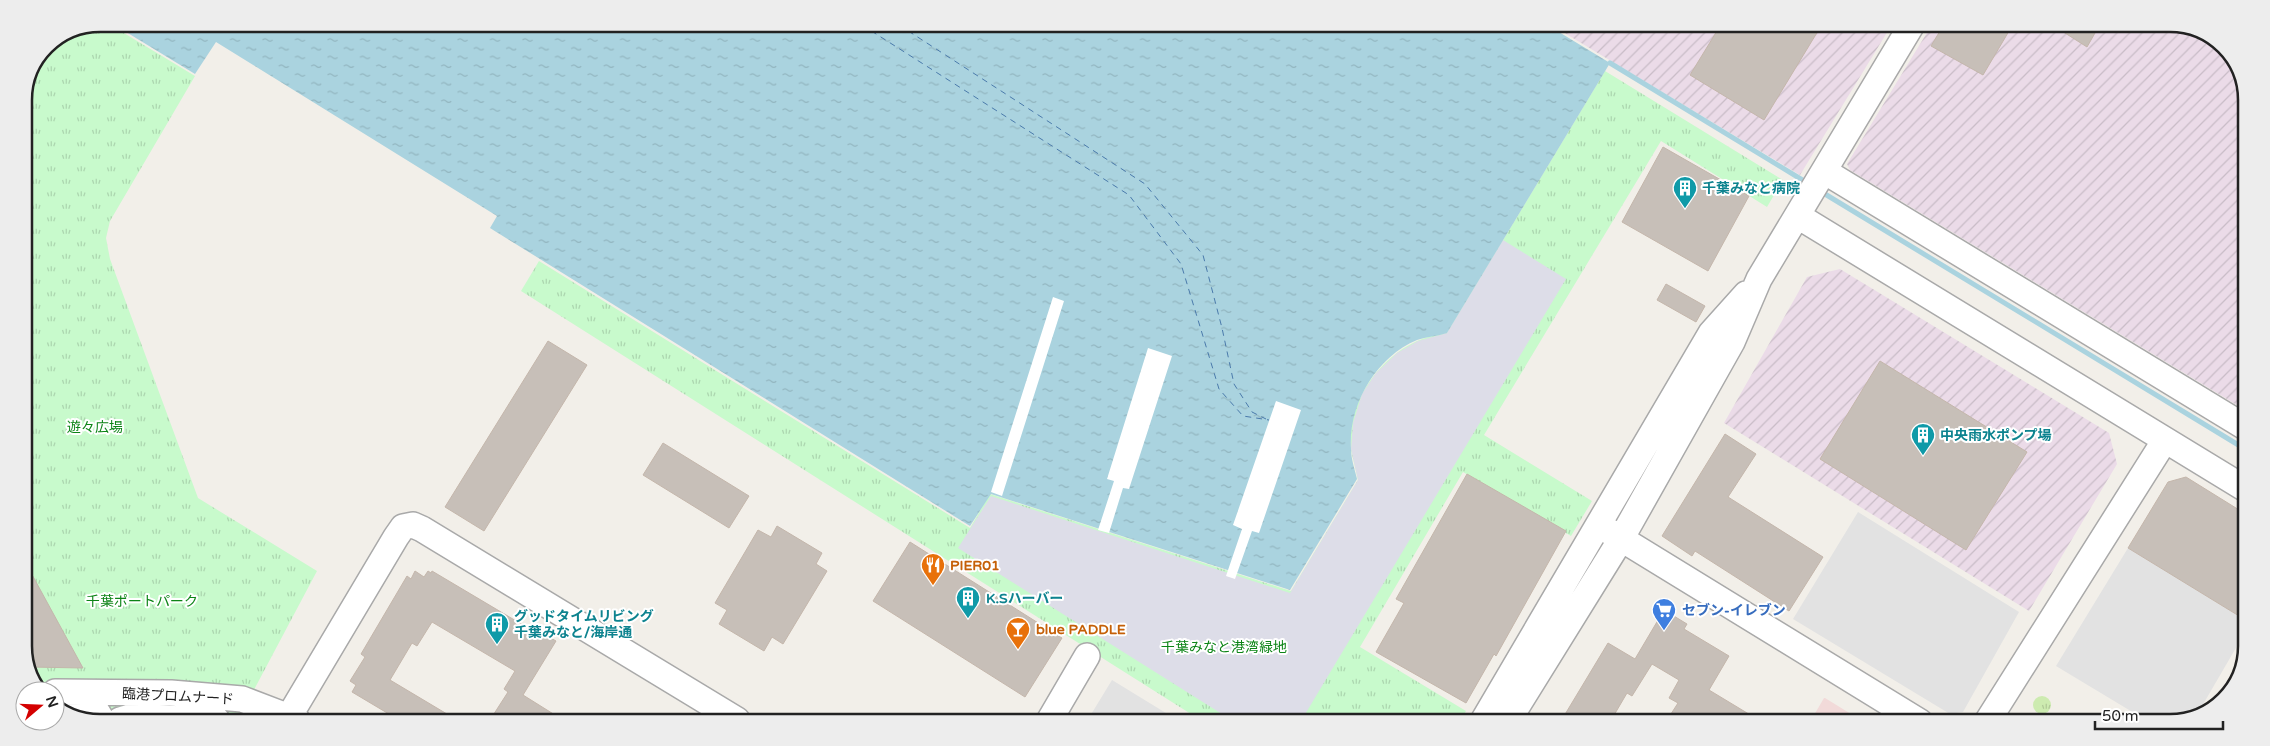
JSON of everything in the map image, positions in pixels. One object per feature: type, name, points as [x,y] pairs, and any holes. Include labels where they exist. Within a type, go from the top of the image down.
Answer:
[{"type":"street","points":[[1512,714],[1621,539],[1732,342],[1759,279],[1906,32]]},
{"type":"street","points":[[1813,191],[2238,423]]},
{"type":"street","points":[[1813,191],[2166,440],[2238,484]]},
{"type":"street","points":[[1486,714],[1600,525],[1711,333],[1759,279]]},
{"type":"street","points":[[1992,714],[2166,440]]},
{"type":"street","points":[[295,714],[396,537],[403,527],[412,525],[422,529],[727,714]]},
{"type":"street","points":[[1600,525],[1907,714]]},
{"type":"street","points":[[1053,714],[1087,656]]},
{"type":"street","name":"臨港プロムナード","points":[[65,692],[171,693],[242,699],[282,714]]},
{"type":"street","points":[[65,695],[93,706],[98,714]]},
{"type":"shaded area","points":[[1563,32],[1887,32],[1800,175]]},
{"type":"shaded area","points":[[1927,32],[2169,32],[2187,35],[2207,44],[2226,63],[2235,83],[2237,96],[2238,405],[1850,170],[1847,164]]},
{"type":"shaded area","points":[[1503,240],[1566,279],[1305,714],[1222,714],[958,548],[991,496],[1290,593],[1358,480],[1351,449],[1353,423],[1362,394],[1376,373],[1397,353],[1418,341],[1447,333]]},
{"type":"shaded area","points":[[1840,269],[2109,433],[2117,464],[2029,611],[1724,423],[1807,277]]},
{"type":"shaded area","points":[[1858,512],[2019,612],[1963,712],[1950,714],[1793,619]]},
{"type":"shaded area","points":[[2128,548],[2238,615],[2238,644],[2203,704],[2191,710],[2169,714],[2136,714],[2056,666]]},
{"type":"shaded area","points":[[1112,680],[1168,714],[1091,714]]},
{"type":"shaded area","points":[[1825,698],[1851,714],[1815,714]]},
{"type":"green space","name":"千葉ポートパーク","points":[[122,32],[195,76],[110,221],[106,238],[110,259],[198,498],[317,571],[241,714],[101,714],[83,711],[65,703],[65,681],[43,681],[36,667],[33,650],[32,101],[38,75],[52,52],[63,44],[87,34]]},
{"type":"green space","name":"千葉みなと港湾緑地","points":[[1605,71],[1783,180],[1767,207],[1661,141],[1484,435],[1592,501],[1571,536],[1463,472],[1360,647],[1466,711],[1464,714],[1191,714],[521,291],[539,261],[970,528],[990,494],[1291,591],[1358,480],[1351,450],[1351,433],[1359,400],[1367,385],[1389,359],[1402,349],[1420,340],[1447,333]]},
{"type":"green space","points":[[2038,696],[2046,696],[2051,701],[2049,712],[2038,714],[2033,709],[2033,701]]},
{"type":"water","points":[[126,32],[1559,32],[1610,63],[1447,333],[1417,340],[1402,348],[1377,370],[1368,384],[1354,416],[1351,432],[1352,461],[1357,479],[1290,590],[991,494],[970,526],[490,228],[497,216],[216,42],[195,74]]},
{"type":"pier","points":[[1053,297],[1064,301],[1002,496],[991,492]]},
{"type":"pier","points":[[1148,348],[1172,356],[1129,489],[1123,488],[1109,533],[1098,530],[1114,481],[1107,479]]},
{"type":"pier","points":[[1276,401],[1301,410],[1259,533],[1252,531],[1235,579],[1226,576],[1242,529],[1233,525]]},
{"type":"building","points":[[1716,32],[1817,32],[1764,120],[1690,75]]},
{"type":"building","points":[[1939,32],[2008,32],[1983,75],[1931,46]]},
{"type":"building","points":[[2063,32],[2096,32],[2087,47]]},
{"type":"building","name":"千葉みなと病院","points":[[1663,147],[1749,196],[1708,271],[1622,222]]},
{"type":"building","points":[[1666,284],[1705,306],[1696,322],[1657,300]]},
{"type":"building","points":[[548,341],[587,365],[484,531],[445,507]]},
{"type":"building","name":"中央雨水ポンプ場","points":[[1880,361],[2027,452],[1966,550],[1820,459]]},
{"type":"building","points":[[1725,434],[1756,454],[1728,497],[1823,557],[1789,611],[1695,551],[1692,556],[1662,536]]},
{"type":"building","points":[[663,443],[749,496],[729,528],[643,475]]},
{"type":"building","points":[[1467,474],[1566,531],[1496,656],[1494,654],[1466,703],[1376,652],[1404,603],[1396,599]]},
{"type":"building","points":[[2186,477],[2238,509],[2238,615],[2128,548],[2168,482]]},
{"type":"building","points":[[777,526],[822,553],[816,564],[827,571],[783,644],[772,637],[764,651],[719,624],[727,610],[715,603],[758,530],[771,537]]},
{"type":"building","name":"K.Sハーバー","points":[[910,542],[1062,638],[1025,697],[873,601]]},
{"type":"building","name":"グッドタイムリビング 千葉みなと/海岸通","points":[[415,571],[424,577],[428,571],[431,573],[432,571],[538,634],[539,631],[556,641],[523,695],[553,714],[494,714],[508,692],[504,689],[515,671],[432,622],[417,646],[412,643],[390,680],[447,714],[389,714],[352,692],[356,685],[350,681],[365,657],[361,654],[407,576],[411,579]]},
{"type":"building","points":[[33,576],[83,668],[36,667],[33,650]]},
{"type":"building","points":[[1664,610],[1687,624],[1684,629],[1729,656],[1709,690],[1749,714],[1671,714],[1678,703],[1669,698],[1679,680],[1652,664],[1632,696],[1627,693],[1615,714],[1565,714],[1608,643],[1635,659]]},
{"type":"waterway","points":[[1610,63],[1809,184]]},
{"type":"waterway","points":[[1820,191],[2238,445]]},
{"type":"ferry route","points":[[873,32],[1129,195],[1181,264],[1219,389],[1243,416],[1269,420]]},
{"type":"ferry route","points":[[910,32],[1145,184],[1203,255],[1234,384],[1252,412],[1266,419]]},
{"type":"place","name":"千葉みなと病院","points":[[1685,209]]},
{"type":"place","name":"中央雨水ポンプ場","points":[[1923,456]]},
{"type":"place","name":"PIER01","points":[[933,586]]},
{"type":"place","name":"K.Sハーバー","points":[[968,619]]},
{"type":"place","name":"セブン-イレブン","points":[[1664,631]]},
{"type":"place","name":"グッドタイムリビング 千葉みなと/海岸通","points":[[497,645]]},
{"type":"place","name":"blue PADDLE","points":[[1018,650]]},
{"type":"park label","name":"遊々広場","points":[[95,427]]}]
